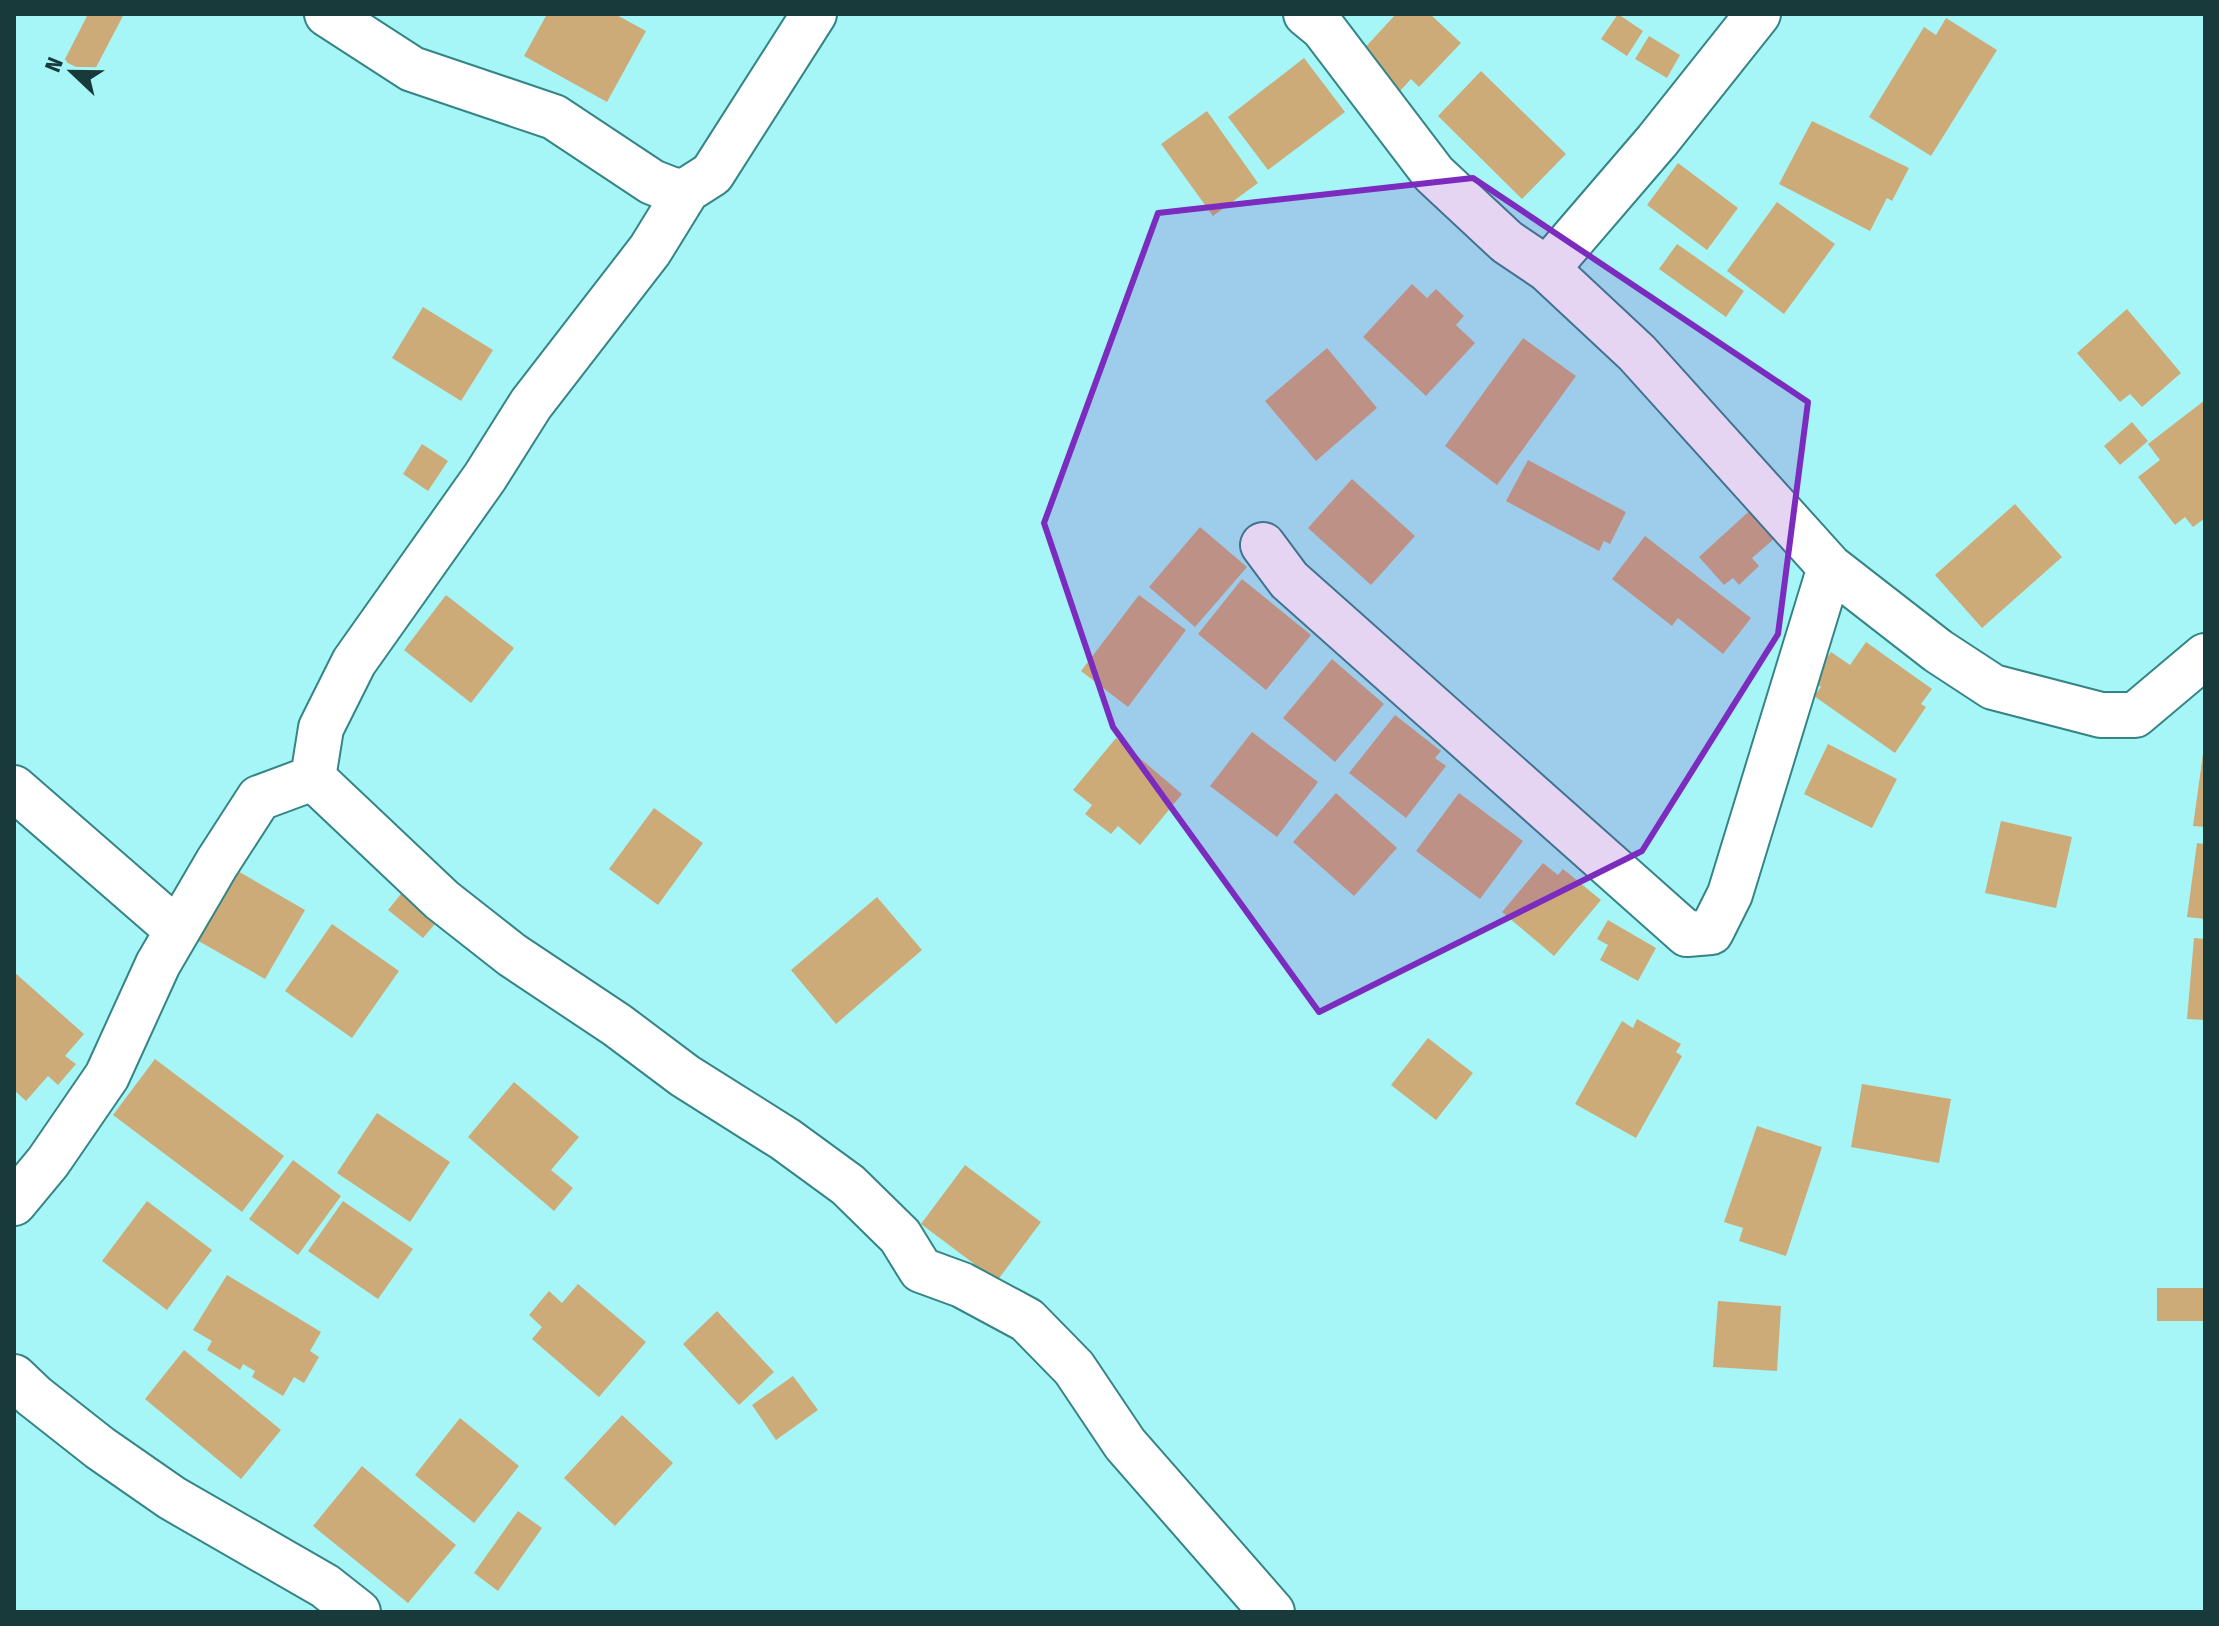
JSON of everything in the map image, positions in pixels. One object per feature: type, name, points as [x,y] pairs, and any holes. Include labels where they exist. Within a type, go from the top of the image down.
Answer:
[{"type":"street","points":[[327,14],[412,69],[554,117],[652,182],[675,191],[687,190]]},
{"type":"street","points":[[313,778],[321,728],[354,662],[485,477],[531,404],[650,250],[687,190],[712,174],[722,161],[814,14]]},
{"type":"street","points":[[1306,14],[1323,28],[1434,174],[1507,242],[1547,269],[1637,353],[1830,567],[1938,651],[1993,687],[2101,715],[2135,715],[2205,656]]},
{"type":"street","points":[[1547,269],[1657,141],[1758,14]]},
{"type":"street","points":[[1263,545],[1289,580],[1687,934],[1711,932],[1730,894],[1830,567]]},
{"type":"street","points":[[14,1203],[48,1162],[107,1076],[158,964],[259,798],[313,778]]},
{"type":"street","points":[[313,778],[442,900],[512,955],[848,1185],[900,1236],[921,1270],[962,1285],[1027,1320],[1074,1368],[1125,1444],[1272,1612]]},
{"type":"street","points":[[14,788],[177,930]]},
{"type":"street","points":[[14,1377],[89,1439],[172,1498],[325,1586],[358,1612]]},
{"type":"highlighted area","points":[[1473,178],[1808,402],[1778,634],[1642,851],[1319,1012],[1113,727],[1044,523],[1158,213]]},
{"type":"building","points":[[88,14],[124,14],[92,75],[64,61]]},
{"type":"building","points":[[547,14],[615,14],[646,31],[607,102],[524,56]]},
{"type":"building","points":[[1396,14],[1430,14],[1461,43],[1419,87],[1411,79],[1400,91],[1360,53]]},
{"type":"building","points":[[1618,14],[1643,31],[1627,56],[1601,39]]},
{"type":"building","points":[[1946,18],[1997,50],[1931,156],[1869,117],[1924,27],[1936,35]]},
{"type":"building","points":[[1649,36],[1680,55],[1667,78],[1635,59]]},
{"type":"building","points":[[1304,58],[1345,112],[1268,170],[1228,117]]},
{"type":"building","points":[[1481,71],[1566,154],[1522,199],[1438,116]]},
{"type":"building","points":[[1207,111],[1258,183],[1213,216],[1161,144]]},
{"type":"building","points":[[1812,121],[1909,168],[1892,201],[1887,198],[1870,231],[1779,184]]},
{"type":"building","points":[[1678,163],[1738,208],[1707,250],[1647,205]]},
{"type":"building","points":[[1777,202],[1835,244],[1784,314],[1727,271]]},
{"type":"building","points":[[1677,244],[1744,291],[1726,317],[1659,269]]},
{"type":"building","points":[[1412,284],[1427,298],[1436,289],[1464,316],[1456,325],[1475,343],[1426,396],[1363,337]]},
{"type":"building","points":[[423,307],[493,350],[461,401],[392,358]]},
{"type":"building","points":[[2127,309],[2181,373],[2142,407],[2130,394],[2120,402],[2077,353]]},
{"type":"building","points":[[1523,338],[1576,376],[1497,485],[1445,446]]},
{"type":"building","points":[[1327,348],[1377,408],[1316,461],[1265,401]]},
{"type":"building","points":[[2205,400],[2205,518],[2193,527],[2185,517],[2175,525],[2138,477],[2160,460],[2148,444]]},
{"type":"building","points":[[2132,422],[2148,441],[2120,465],[2104,446]]},
{"type":"building","points":[[422,444],[448,461],[428,491],[403,474]]},
{"type":"building","points":[[1528,460],[1626,512],[1610,544],[1604,541],[1599,551],[1506,501]]},
{"type":"building","points":[[1352,479],[1415,536],[1371,585],[1308,528]]},
{"type":"building","points":[[1757,504],[1782,532],[1752,558],[1759,566],[1739,585],[1733,578],[1724,585],[1699,557]]},
{"type":"building","points":[[2015,504],[2062,557],[1982,628],[1935,575]]},
{"type":"building","points":[[1200,527],[1247,567],[1195,627],[1149,587]]},
{"type":"building","points":[[1645,536],[1751,618],[1723,654],[1678,618],[1672,626],[1612,579]]},
{"type":"building","points":[[1242,579],[1311,635],[1266,690],[1198,634]]},
{"type":"building","points":[[446,595],[514,648],[471,703],[404,650]]},
{"type":"building","points":[[1139,595],[1186,630],[1128,707],[1081,671]]},
{"type":"building","points":[[1866,642],[1932,689],[1921,704],[1926,707],[1895,753],[1814,696],[1821,687],[1811,680],[1831,652],[1850,665]]},
{"type":"building","points":[[1332,659],[1384,704],[1335,762],[1283,718]]},
{"type":"building","points":[[1395,715],[1441,751],[1435,758],[1446,766],[1406,818],[1349,773]]},
{"type":"building","points":[[1252,732],[1318,782],[1277,837],[1210,786]]},
{"type":"building","points":[[1116,738],[1182,794],[1140,845],[1118,826],[1111,834],[1085,814],[1092,805],[1073,790]]},
{"type":"building","points":[[1828,744],[1897,779],[1872,828],[1804,794]]},
{"type":"building","points":[[2205,754],[2205,827],[2193,826]]},
{"type":"building","points":[[1336,793],[1397,848],[1354,896],[1293,842]]},
{"type":"building","points":[[1459,793],[1523,841],[1480,899],[1416,851]]},
{"type":"building","points":[[654,808],[703,843],[658,905],[609,869]]},
{"type":"building","points":[[2001,821],[2072,837],[2056,908],[1985,893]]},
{"type":"building","points":[[2197,843],[2205,844],[2205,919],[2187,917]]},
{"type":"building","points":[[1543,863],[1558,875],[1563,869],[1601,900],[1554,956],[1502,912]]},
{"type":"building","points":[[236,870],[305,910],[265,979],[195,939]]},
{"type":"building","points":[[405,889],[440,918],[423,938],[388,910]]},
{"type":"building","points":[[877,897],[922,950],[836,1024],[791,970]]},
{"type":"building","points":[[1608,920],[1656,948],[1638,981],[1600,960],[1608,945],[1597,939]]},
{"type":"building","points":[[332,924],[399,971],[352,1038],[285,991]]},
{"type":"building","points":[[2194,938],[2205,939],[2205,1020],[2187,1019]]},
{"type":"building","points":[[14,972],[84,1034],[65,1056],[76,1064],[58,1085],[48,1076],[26,1101],[14,1090]]},
{"type":"building","points":[[1637,1019],[1681,1044],[1676,1052],[1682,1056],[1636,1138],[1575,1104],[1622,1021],[1633,1028]]},
{"type":"building","points":[[1428,1038],[1473,1073],[1436,1120],[1391,1085]]},
{"type":"building","points":[[155,1059],[284,1156],[242,1212],[113,1115]]},
{"type":"building","points":[[514,1082],[579,1137],[551,1170],[573,1188],[554,1211],[468,1137]]},
{"type":"building","points":[[1862,1084],[1951,1099],[1939,1163],[1851,1147]]},
{"type":"building","points":[[377,1113],[450,1162],[410,1222],[337,1173]]},
{"type":"building","points":[[1757,1126],[1822,1147],[1786,1256],[1739,1241],[1743,1228],[1724,1222]]},
{"type":"building","points":[[293,1160],[341,1196],[298,1255],[249,1219]]},
{"type":"building","points":[[965,1165],[1041,1222],[997,1281],[921,1224]]},
{"type":"building","points":[[147,1201],[212,1250],[167,1310],[102,1261]]},
{"type":"building","points":[[343,1201],[413,1249],[378,1299],[308,1251]]},
{"type":"building","points":[[227,1275],[321,1332],[310,1351],[319,1357],[304,1383],[294,1377],[283,1396],[252,1377],[255,1371],[243,1364],[240,1370],[207,1350],[212,1341],[193,1330]]},
{"type":"building","points":[[578,1284],[646,1342],[599,1397],[532,1339],[542,1327],[529,1315],[549,1291],[562,1303]]},
{"type":"building","points":[[2157,1288],[2205,1288],[2205,1321],[2157,1321]]},
{"type":"building","points":[[1718,1301],[1781,1306],[1777,1371],[1713,1367]]},
{"type":"building","points":[[717,1311],[774,1372],[739,1405],[683,1344]]},
{"type":"building","points":[[184,1350],[281,1430],[241,1479],[145,1399]]},
{"type":"building","points":[[793,1376],[818,1410],[776,1440],[752,1405]]},
{"type":"building","points":[[622,1415],[673,1463],[615,1526],[564,1478]]},
{"type":"building","points":[[460,1418],[519,1466],[474,1523],[415,1475]]},
{"type":"building","points":[[362,1466],[456,1545],[408,1603],[313,1526]]},
{"type":"building","points":[[518,1511],[542,1528],[498,1591],[474,1573]]}]
